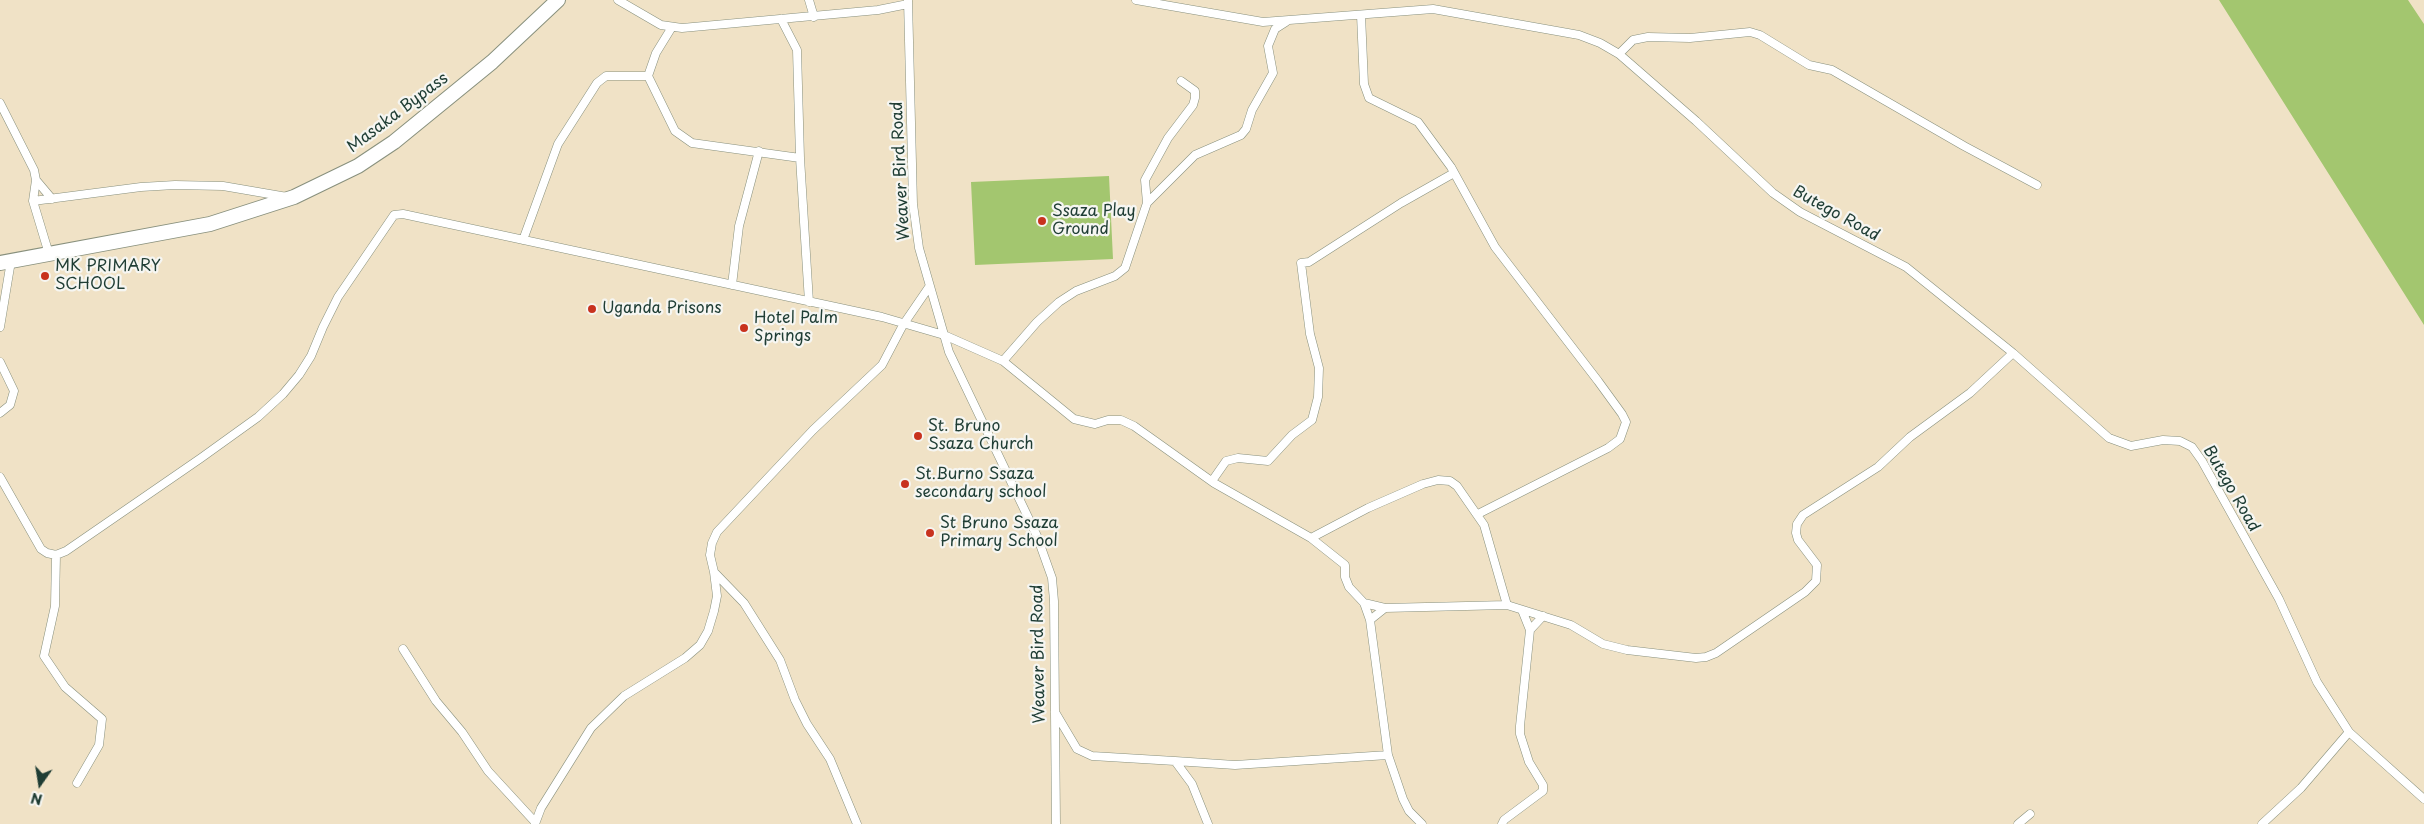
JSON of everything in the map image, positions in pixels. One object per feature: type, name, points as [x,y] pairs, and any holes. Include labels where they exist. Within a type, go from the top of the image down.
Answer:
[{"type":"highway","name":"Masaka Bypass","points":[[5,262],[210,224],[294,198],[358,166],[394,142],[492,62],[558,0]]},
{"type":"street","points":[[618,0],[661,25],[672,28],[878,10],[908,2]]},
{"type":"street","points":[[809,0],[814,17]]},
{"type":"street","name":"Butego Road","points":[[1136,0],[1263,22],[1433,9],[1579,36],[1600,43],[1619,54],[1696,121],[1773,193],[1800,212],[1906,267],[2014,353],[2109,438],[2120,444],[2130,446],[2163,440],[2180,441],[2192,447],[2202,461],[2278,599],[2317,682],[2349,732],[2424,799]]},
{"type":"street","name":"Weaver Bird Road","points":[[908,2],[913,204],[919,248],[949,352],[1037,536],[1052,578],[1054,601],[1056,824]]},
{"type":"street","points":[[1361,15],[1363,74],[1369,98],[1418,122],[1454,173],[1495,247],[1598,380],[1626,422],[1620,440],[1608,448],[1478,514]]},
{"type":"street","points":[[781,19],[797,50],[800,158],[809,302]]},
{"type":"street","points":[[1147,203],[1195,155],[1241,135],[1246,129],[1252,110],[1273,73],[1268,46],[1275,29],[1288,21]]},
{"type":"street","points":[[672,28],[656,53],[648,76],[675,131],[692,143],[800,158]]},
{"type":"street","points":[[1619,54],[1634,40],[1648,37],[1690,38],[1750,32],[1760,35],[1809,65],[1832,70],[1964,146],[2038,185]]},
{"type":"street","points":[[523,240],[558,144],[597,83],[606,76],[648,76]]},
{"type":"street","points":[[1003,361],[1037,322],[1059,302],[1076,291],[1121,272],[1130,257],[1147,203],[1145,180],[1168,138],[1193,105],[1196,98],[1195,91],[1181,81]]},
{"type":"street","points":[[0,103],[6,111],[34,170],[36,180],[33,201],[49,254]]},
{"type":"street","points":[[732,285],[739,226],[759,152]]},
{"type":"street","points":[[1212,482],[1226,461],[1238,458],[1268,461],[1292,435],[1312,420],[1318,397],[1319,368],[1310,334],[1301,263],[1309,262],[1401,203],[1454,173]]},
{"type":"street","points":[[36,180],[52,199]]},
{"type":"street","points":[[33,201],[175,185],[223,186],[294,198]]},
{"type":"street","points":[[0,478],[41,549],[56,555],[66,551],[258,417],[283,394],[307,362],[338,297],[394,215],[403,214],[882,317],[944,336],[1003,361],[1074,419],[1095,424],[1108,420],[1121,420],[1134,426],[1212,482],[1311,538],[1345,565],[1345,577],[1349,587],[1364,603],[1370,620],[1388,755],[1409,811],[1422,824]]},
{"type":"street","points":[[0,327],[5,262]]},
{"type":"street","points":[[403,649],[436,701],[462,732],[488,771],[535,823],[579,744],[600,717],[624,696],[685,658],[700,645],[708,631],[717,596],[710,555],[712,543],[717,532],[813,430],[877,371],[903,325],[929,287]]},
{"type":"street","points":[[1364,603],[1385,608],[1507,605],[1570,625],[1604,644],[1627,650],[1696,658],[1716,653],[1804,592],[1816,581],[1817,565],[1798,540],[1796,533],[1797,524],[1804,515],[1878,467],[1910,437],[1970,393],[2014,353]]},
{"type":"street","points":[[0,362],[14,391],[10,405],[0,413]]},
{"type":"street","points":[[1311,538],[1368,508],[1424,484],[1438,480],[1450,480],[1458,486],[1484,525],[1507,605]]},
{"type":"street","points":[[56,555],[55,606],[44,656],[65,687],[102,718],[99,745],[77,783]]},
{"type":"street","points":[[714,572],[744,603],[780,660],[799,708],[830,759],[857,824]]},
{"type":"street","points":[[1370,620],[1385,608]]},
{"type":"street","points":[[1502,824],[1504,820],[1543,791],[1543,785],[1529,762],[1520,734],[1522,691],[1530,630],[1522,610]]},
{"type":"street","points":[[1530,630],[1543,616]]},
{"type":"street","points":[[1054,710],[1078,749],[1092,756],[1235,765],[1388,755]]},
{"type":"street","points":[[2262,824],[2301,788],[2349,732]]},
{"type":"street","points":[[1175,761],[1192,784],[1208,824]]},
{"type":"street","points":[[2018,824],[2030,814]]},
{"type":"green space","points":[[2219,0],[2408,0],[2424,24],[2424,325]]},
{"type":"green space","name":"Ssaza Play Ground","points":[[1109,176],[1113,259],[975,265],[971,182]]},
{"type":"place","name":"Ssaza Play Ground","points":[[1042,221]]},
{"type":"place","name":"MK PRIMARY SCHOOL","points":[[45,276]]},
{"type":"place","name":"Uganda Prisons","points":[[592,309]]},
{"type":"place","name":"Hotel Palm Springs","points":[[744,328]]},
{"type":"place","name":"St. Bruno Ssaza Church","points":[[918,436]]},
{"type":"place","name":"St.Burno Ssaza secondary school","points":[[905,484]]},
{"type":"place","name":"St Bruno Ssaza Primary School","points":[[930,533]]}]
